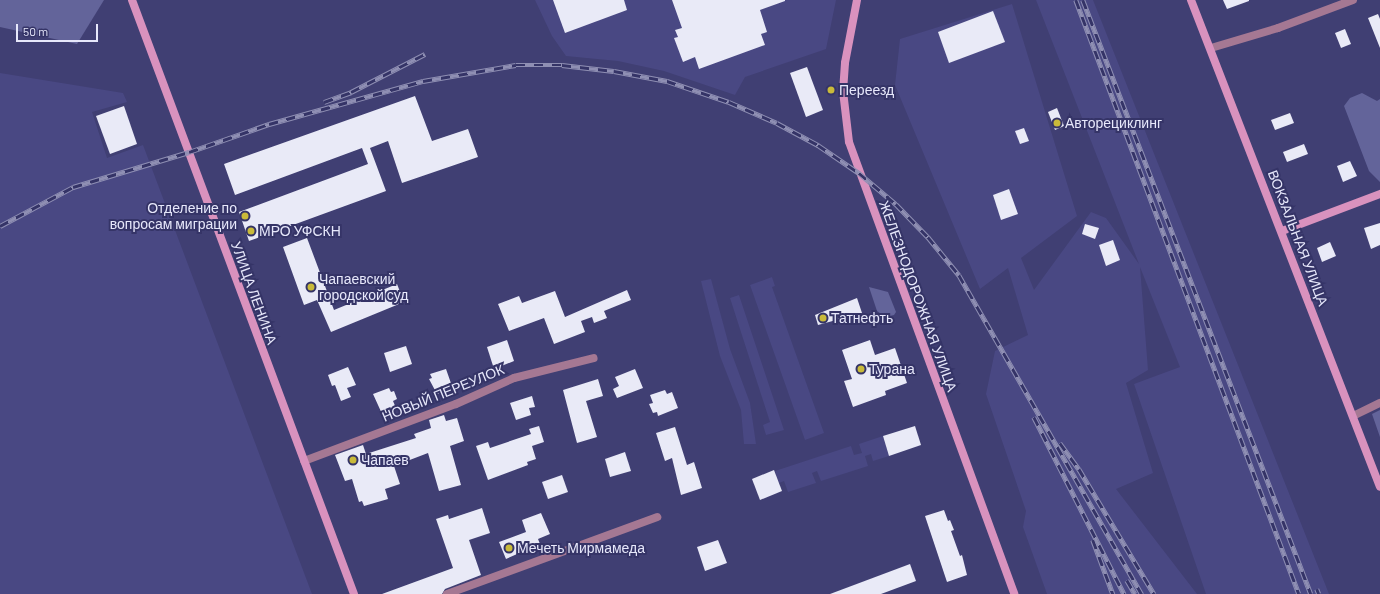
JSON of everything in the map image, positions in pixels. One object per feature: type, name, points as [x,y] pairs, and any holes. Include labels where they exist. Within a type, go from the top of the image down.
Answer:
[{"type":"street","name":"УЛИЦА ЛЕНИНА","points":[[132,0],[354,594]]},
{"type":"street","name":"ЖЕЛЕЗНОДОРОЖНАЯ УЛИЦА","points":[[857,0],[845,63],[844,84],[849,142],[1014,594]]},
{"type":"street","name":"ВОКЗАЛЬНАЯ УЛИЦА","points":[[1191,0],[1211,48],[1380,487]]},
{"type":"street","points":[[1211,48],[1278,28],[1353,0]]},
{"type":"street","points":[[1282,231],[1380,194]]},
{"type":"street","name":"НОВЫЙ ПЕРЕУЛОК","points":[[304,461],[456,404],[514,378],[594,358]]},
{"type":"street","points":[[1353,416],[1380,403]]},
{"type":"street","points":[[447,594],[657,517]]},
{"type":"shaded area","points":[[0,0],[104,0],[77,44],[0,27]]},
{"type":"shaded area","points":[[535,0],[836,0],[826,49],[745,77],[735,95],[664,71],[618,61],[566,56],[552,36]]},
{"type":"shaded area","points":[[1036,0],[1093,0],[1329,594],[1206,594],[1134,384],[1180,367],[1140,267],[1148,370],[1126,383],[1153,473],[1116,489],[1197,594],[1047,594],[1023,527],[1026,511],[986,394],[995,351],[1028,335],[1008,268],[980,289],[895,85],[900,39],[1012,4],[1077,216],[1021,258],[1034,290],[1091,212],[1106,218],[1139,264]]},
{"type":"shaded area","points":[[0,73],[123,93],[127,102],[92,112],[107,158],[143,145],[312,594],[0,594]]},
{"type":"shaded area","points":[[1362,93],[1377,101],[1380,99],[1380,182],[1369,171],[1344,106],[1350,98]]},
{"type":"shaded area","points":[[772,277],[775,286],[772,287],[824,433],[805,440],[750,285]]},
{"type":"shaded area","points":[[711,279],[730,349],[750,403],[756,444],[744,444],[741,410],[720,356],[701,281]]},
{"type":"shaded area","points":[[869,287],[888,292],[896,312],[894,315],[885,317],[877,311]]},
{"type":"shaded area","points":[[739,295],[784,430],[766,435],[763,425],[770,422],[730,298]]},
{"type":"shaded area","points":[[1380,410],[1380,437],[1372,414]]},
{"type":"shaded area","points":[[883,436],[889,456],[873,461],[871,454],[865,456],[868,466],[821,481],[817,471],[812,473],[816,483],[788,492],[784,481],[779,483],[775,471],[851,446],[854,455],[862,453],[859,444]]},
{"type":"building","points":[[553,0],[624,0],[627,10],[565,33]]},
{"type":"building","points":[[672,0],[785,1],[760,10],[767,32],[761,34],[765,45],[699,69],[695,57],[683,62],[674,38],[678,37],[675,30],[682,28]]},
{"type":"building","points":[[1223,0],[1249,0],[1249,1],[1227,9]]},
{"type":"building","points":[[993,11],[1005,42],[949,63],[938,32]]},
{"type":"building","points":[[1378,14],[1380,19],[1380,48],[1368,18]]},
{"type":"building","points":[[1345,29],[1351,44],[1341,48],[1335,33]]},
{"type":"building","points":[[807,67],[823,110],[806,117],[790,73]]},
{"type":"building","points":[[415,96],[432,141],[468,129],[478,157],[402,183],[388,141],[370,148],[386,191],[249,241],[239,212],[368,164],[362,148],[235,195],[224,164]]},
{"type":"building","points":[[124,106],[137,144],[110,154],[96,116]]},
{"type":"building","points":[[1057,108],[1064,126],[1055,130],[1048,112]]},
{"type":"building","points":[[1290,113],[1294,123],[1275,130],[1271,120]]},
{"type":"building","points":[[1024,128],[1029,141],[1020,144],[1015,131]]},
{"type":"building","points":[[1304,144],[1308,154],[1287,162],[1283,152]]},
{"type":"building","points":[[1350,161],[1357,176],[1343,182],[1337,166]]},
{"type":"building","points":[[1009,189],[1018,214],[1001,220],[993,195]]},
{"type":"building","points":[[1380,223],[1380,245],[1371,249],[1364,228]]},
{"type":"building","points":[[1085,224],[1099,228],[1095,239],[1082,234]]},
{"type":"building","points":[[307,238],[334,310],[397,284],[404,302],[331,332],[317,300],[304,305],[283,247]]},
{"type":"building","points":[[1113,240],[1120,260],[1106,266],[1099,245]]},
{"type":"building","points":[[1330,242],[1336,256],[1322,262],[1317,248]]},
{"type":"building","points":[[627,290],[631,300],[604,311],[607,318],[594,323],[592,317],[581,321],[585,332],[554,344],[544,318],[509,331],[498,304],[519,296],[522,303],[555,291],[565,317]]},
{"type":"building","points":[[857,298],[862,313],[818,325],[815,315]]},
{"type":"building","points":[[507,340],[514,361],[494,369],[487,347]]},
{"type":"building","points":[[870,340],[875,355],[895,348],[907,383],[885,391],[886,395],[853,407],[844,381],[852,379],[842,350]]},
{"type":"building","points":[[406,346],[412,364],[390,372],[384,353]]},
{"type":"building","points":[[348,367],[356,385],[347,388],[351,397],[341,401],[335,385],[332,386],[328,375]]},
{"type":"building","points":[[446,369],[453,389],[437,394],[429,379],[432,378],[430,374]]},
{"type":"building","points":[[635,369],[643,388],[617,398],[613,389],[619,386],[615,377]]},
{"type":"building","points":[[598,379],[603,396],[586,401],[597,437],[577,443],[563,390]]},
{"type":"building","points":[[389,388],[391,392],[394,391],[397,399],[393,401],[396,408],[383,416],[373,394]]},
{"type":"building","points":[[665,390],[667,394],[672,392],[678,408],[658,416],[657,412],[653,413],[649,404],[653,403],[650,395]]},
{"type":"building","points":[[532,396],[535,407],[529,408],[531,415],[516,420],[510,403]]},
{"type":"building","points":[[444,415],[446,421],[457,418],[464,441],[450,446],[461,485],[439,491],[428,453],[394,466],[400,484],[385,489],[388,499],[364,506],[362,501],[359,502],[352,479],[345,481],[335,455],[363,445],[366,454],[416,438],[414,434],[431,428],[429,420]]},
{"type":"building","points":[[539,426],[544,442],[532,446],[536,459],[527,462],[528,465],[488,480],[476,446],[488,442],[490,448],[531,434],[529,429]]},
{"type":"building","points":[[915,426],[921,445],[889,456],[883,436]]},
{"type":"building","points":[[675,427],[687,465],[694,462],[702,488],[681,495],[672,458],[665,461],[656,433]]},
{"type":"building","points":[[625,452],[631,471],[610,477],[605,459]]},
{"type":"building","points":[[774,470],[782,491],[760,500],[752,479]]},
{"type":"building","points":[[562,475],[568,492],[548,499],[542,482]]},
{"type":"building","points":[[482,508],[490,533],[469,540],[481,575],[445,589],[442,594],[382,594],[453,568],[436,519],[448,515],[449,519]]},
{"type":"building","points":[[944,510],[948,521],[950,520],[954,530],[951,531],[960,556],[962,555],[967,575],[947,582],[925,516]]},
{"type":"building","points":[[541,513],[550,534],[538,539],[540,544],[506,559],[499,542],[526,532],[522,520]]},
{"type":"building","points":[[718,540],[727,563],[705,571],[697,547]]},
{"type":"building","points":[[910,564],[916,581],[881,594],[830,594]]},
{"type":"railway","points":[[1076,0],[1299,594]]},
{"type":"railway","points":[[1083,0],[1311,594]]},
{"type":"railway","points":[[324,102],[351,92],[425,54]]},
{"type":"railway","points":[[0,226],[73,187],[189,152],[269,124],[423,81],[516,65],[562,65],[614,71],[667,81],[729,102],[777,123],[818,145],[859,173],[896,204],[928,237],[959,275],[1142,594]]},
{"type":"railway","points":[[1034,417],[1124,594]]},
{"type":"railway","points":[[1060,443],[1079,469],[1154,594]]},
{"type":"railway","points":[[1093,540],[1113,594]]},
{"type":"railway","points":[[1127,580],[1135,594]]},
{"type":"railway","points":[[1317,589],[1319,594]]},
{"type":"place","name":"Переезд","points":[[831,90]]},
{"type":"place","name":"Авторециклинг","points":[[1057,123]]},
{"type":"place","name":"Отделение по вопросам миграции","points":[[245,216]]},
{"type":"place","name":"МРО УФСКН","points":[[251,231]]},
{"type":"place","name":"Чапаевский городской суд","points":[[311,287]]},
{"type":"place","name":"Татнефть","points":[[823,318]]},
{"type":"place","name":"Турана","points":[[861,369]]},
{"type":"place","name":"Чапаев","points":[[353,460]]},
{"type":"place","name":"Мечеть Мирмамеда","points":[[509,548]]}]
